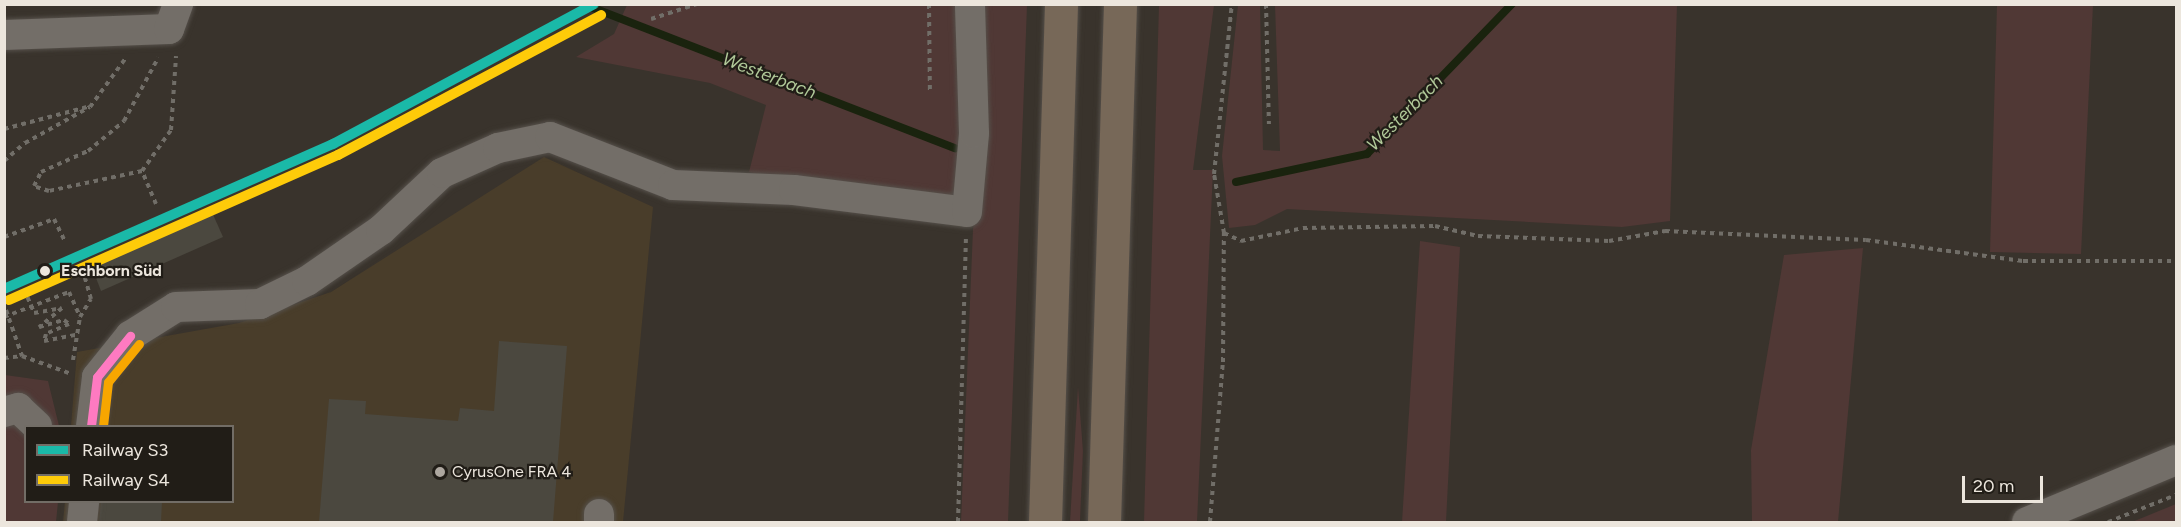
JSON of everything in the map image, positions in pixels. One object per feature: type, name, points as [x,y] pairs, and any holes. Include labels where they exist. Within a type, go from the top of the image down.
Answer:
[{"type":"highway","points":[[1045,522],[1061,4]]},
{"type":"highway","points":[[1104,522],[1120,4]]},
{"type":"street","points":[[91,425],[84,376],[130,336],[176,308],[260,304],[308,281],[381,230],[442,173],[498,148],[550,137],[673,185],[794,190],[967,212],[974,133],[970,4]]},
{"type":"street","points":[[4,35],[169,28]]},
{"type":"street","points":[[4,412],[18,408],[36,425]]},
{"type":"street","points":[[2027,522],[2176,460]]},
{"type":"street","points":[[82,522],[84,503]]},
{"type":"path","points":[[651,19],[697,4]]},
{"type":"path","points":[[930,4],[930,94]]},
{"type":"path","points":[[1210,522],[1223,362],[1224,233],[1214,174],[1232,4]]},
{"type":"path","points":[[1266,4],[1269,124]]},
{"type":"path","points":[[169,28],[176,55],[171,130],[142,171],[49,191],[34,186],[41,172],[87,151],[124,121],[169,28]]},
{"type":"path","points":[[4,161],[25,143],[90,107],[123,64],[135,30]]},
{"type":"path","points":[[4,129],[90,107]]},
{"type":"path","points":[[142,171],[156,204]]},
{"type":"path","points":[[958,522],[967,212]]},
{"type":"path","points":[[4,237],[54,219],[65,242]]},
{"type":"path","points":[[1224,233],[1241,241],[1303,228],[1435,226],[1478,236],[1608,241],[1665,231],[1866,240],[2023,261],[2176,261]]},
{"type":"path","points":[[81,265],[91,299],[80,317],[75,335],[84,376]]},
{"type":"path","points":[[24,289],[33,314],[58,306],[63,310],[39,327],[64,320],[69,324],[46,334],[44,341],[75,335]]},
{"type":"path","points":[[22,356],[6,314],[69,292],[80,317]]},
{"type":"path","points":[[4,358],[22,356],[84,376]]},
{"type":"path","points":[[2108,522],[2176,495]]},
{"type":"shaded area","points":[[627,5],[961,5],[965,197],[887,204],[749,172],[766,105],[710,83],[576,57],[614,34]]},
{"type":"shaded area","points":[[979,5],[1027,5],[1008,522],[961,522],[973,229],[984,172]]},
{"type":"shaded area","points":[[1159,5],[1214,5],[1193,170],[1213,170],[1197,522],[1144,522]]},
{"type":"shaded area","points":[[1238,5],[1260,5],[1263,150],[1280,151],[1275,5],[1677,5],[1670,221],[1622,227],[1287,209],[1255,225],[1229,228],[1222,156]]},
{"type":"shaded area","points":[[1997,5],[2093,5],[2081,254],[1990,252]]},
{"type":"shaded area","points":[[544,157],[653,207],[623,522],[63,522],[65,503],[234,503],[234,425],[71,425],[77,352],[239,323],[331,292]]},
{"type":"shaded area","points":[[1420,241],[1460,247],[1446,522],[1402,522]]},
{"type":"shaded area","points":[[1863,248],[1838,522],[1752,522],[1751,450],[1784,255]]},
{"type":"shaded area","points":[[5,375],[48,381],[59,425],[24,425],[24,503],[58,503],[56,522],[5,522]]},
{"type":"shaded area","points":[[1078,387],[1083,451],[1080,522],[1070,522]]},
{"type":"shaded area","points":[[2176,504],[2176,522],[2132,522]]},
{"type":"building","points":[[211,210],[223,237],[101,291],[90,262]]},
{"type":"building","name":"CyrusOne FRA 4","points":[[499,341],[567,346],[553,522],[319,522],[329,399],[366,401],[365,414],[458,421],[460,408],[494,411]]},
{"type":"building","points":[[101,503],[162,503],[161,522],[99,522]]},
{"type":"waterway","name":"Westerbach","points":[[583,4],[955,148]]},
{"type":"waterway","name":"Westerbach","points":[[1236,182],[1367,154],[1512,4]]},
{"type":"rail line","name":"S3","points":[[4,289],[333,144],[594,4]]},
{"type":"rail line","name":"S4","points":[[9,300],[338,155],[601,15]]},
{"type":"transit line","points":[[91,425],[97,377],[130,336]]},
{"type":"transit line","points":[[103,425],[108,382],[139,344]]},
{"type":"place","name":"Eschborn Süd","points":[[45,271]]},
{"type":"place","name":"CyrusOne FRA 4","points":[[440,472]]}]
